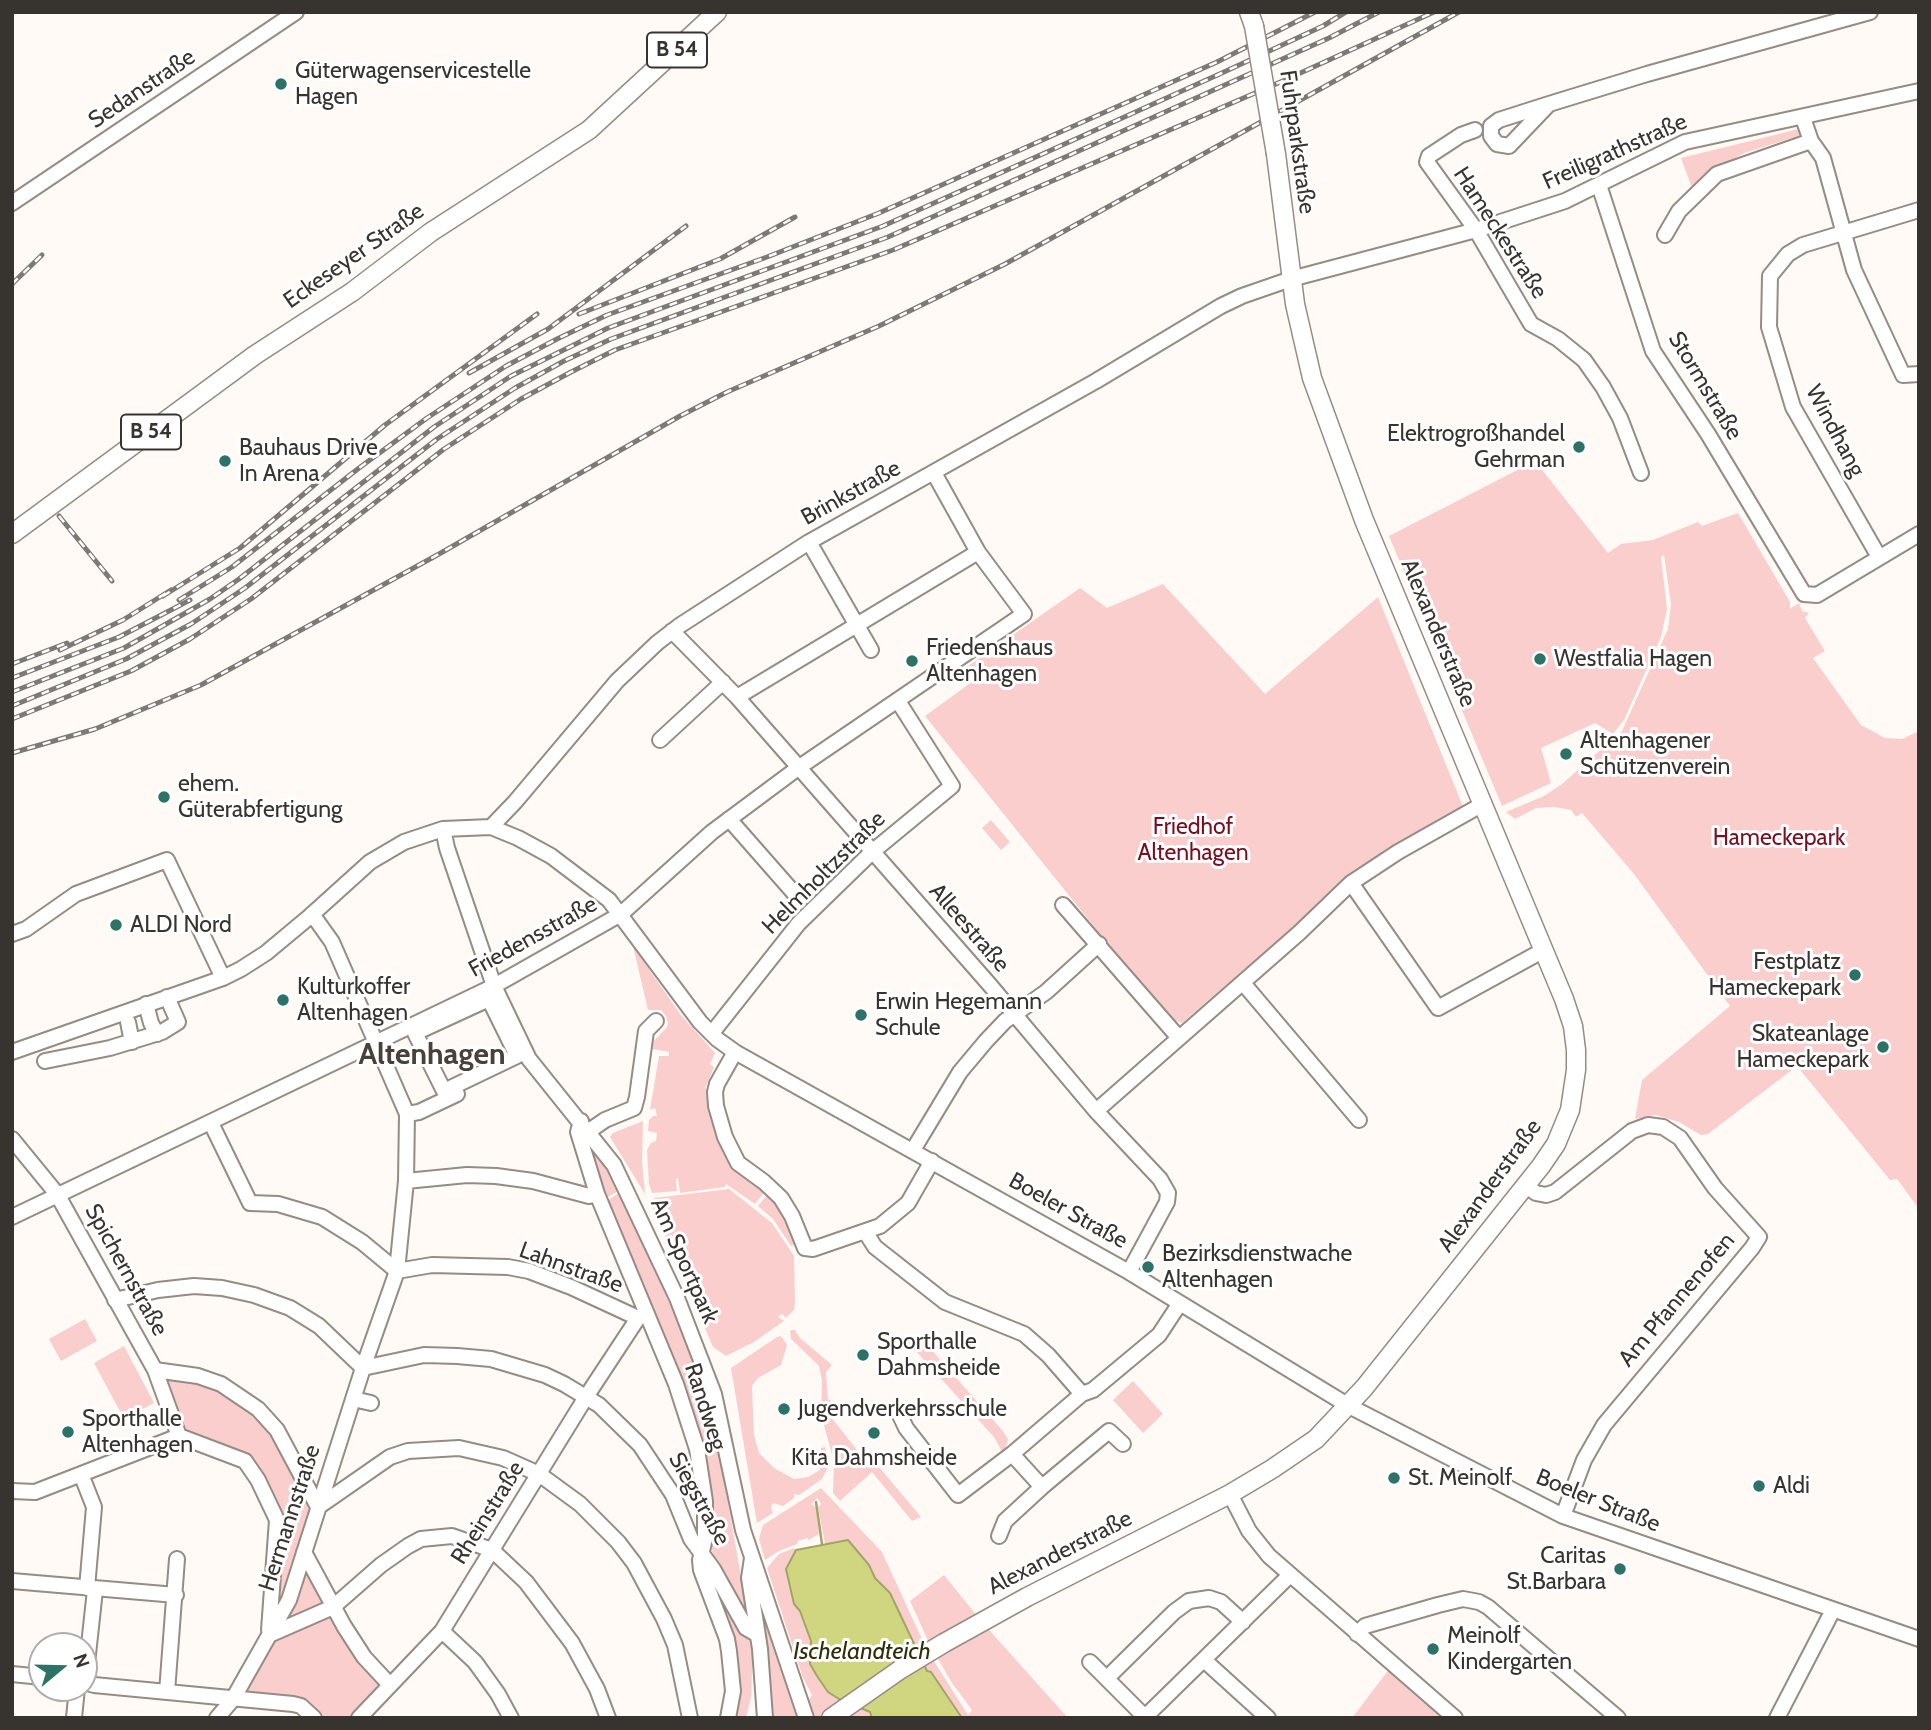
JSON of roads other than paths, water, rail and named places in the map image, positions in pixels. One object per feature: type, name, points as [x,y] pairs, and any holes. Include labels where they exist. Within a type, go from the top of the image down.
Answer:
[{"type":"main road","name":"Eckeseyer Straße","points":[[12,534],[255,355],[359,288],[431,232],[589,130],[718,12]]},
{"type":"main road","name":"Fuhrparkstraße","points":[[1251,19],[1267,92],[1291,279]]},
{"type":"main road","name":"Alexanderstraße","points":[[831,1718],[901,1669],[974,1626],[1230,1494],[1304,1448],[1349,1406],[1526,1186],[1547,1157],[1570,1110],[1576,1050],[1569,1013],[1342,465],[1312,378],[1291,279]]},
{"type":"street","name":"Sedanstraße","points":[[12,203],[296,12]]},
{"type":"street","points":[[1549,104],[1870,12]]},
{"type":"street","name":"Freiligrathstraße","points":[[1291,279],[1476,230],[1565,201],[1643,160],[1685,142],[1919,91]]},
{"type":"street","points":[[1803,118],[1811,141],[1823,158],[1854,270],[1903,375],[1919,374]]},
{"type":"street","name":"Hameckestraße","points":[[1475,130],[1461,135],[1429,156],[1427,162],[1476,230],[1531,324],[1558,339],[1584,360],[1603,387],[1620,418],[1641,473]]},
{"type":"street","points":[[1665,235],[1679,211],[1717,174],[1811,141]]},
{"type":"street","name":"Stormstraße","points":[[1599,185],[1653,351],[1708,434],[1804,594],[1817,595],[1879,557]]},
{"type":"street","name":"Windhang","points":[[1879,557],[1793,407],[1769,327],[1770,276],[1788,254],[1802,245],[1919,210]]},
{"type":"street","name":"Brinkstraße","points":[[491,827],[617,681],[672,631],[809,542],[1112,372],[1205,314],[1242,296],[1291,279]]},
{"type":"street","points":[[737,697],[978,552],[934,473]]},
{"type":"street","points":[[1879,557],[1918,536]]},
{"type":"street","points":[[809,542],[871,650]]},
{"type":"street","name":"Friedensstraße","points":[[12,1217],[374,1043],[492,992],[621,914],[729,819],[798,768],[1024,614],[978,552]]},
{"type":"street","name":"Alleestraße","points":[[672,631],[737,697],[1015,1014],[1096,1111],[1160,1179],[1168,1193],[1164,1208],[1129,1272]]},
{"type":"street","points":[[660,740],[723,682]]},
{"type":"street","name":"Helmholtzstraße","points":[[712,1034],[799,923],[872,852],[952,786],[898,701]]},
{"type":"street","points":[[1096,1111],[1243,983],[1350,883],[1398,852],[1483,804]]},
{"type":"street","points":[[729,819],[794,893]]},
{"type":"street","points":[[12,1052],[223,978],[266,953],[357,873],[381,854],[404,842],[443,829],[491,827]]},
{"type":"street","name":"Boeler Straße","points":[[491,827],[551,856],[597,890],[621,914],[670,984],[712,1034],[735,1052],[1129,1272],[1349,1406],[1563,1516],[1919,1639]]},
{"type":"street","points":[[443,829],[492,992],[517,1056],[444,1091],[415,1033],[492,992]]},
{"type":"street","points":[[12,934],[26,929],[76,894],[167,860],[223,978]]},
{"type":"street","points":[[1350,883],[1438,1008],[1544,950]]},
{"type":"street","points":[[1063,905],[1179,1038]]},
{"type":"street","name":"Hermannstraße","points":[[217,1718],[233,1699],[289,1600],[397,1271],[406,1181],[407,1114],[332,942],[312,914]]},
{"type":"street","points":[[913,1150],[960,1072],[996,1031],[1046,992],[1098,944]]},
{"type":"street","points":[[1243,983],[1359,1120]]},
{"type":"street","name":"Am Sportpark","points":[[492,992],[529,1059],[614,1165],[627,1187],[677,1298],[706,1370],[721,1418],[743,1530],[806,1718]]},
{"type":"street","points":[[45,1061],[157,1034],[178,1022],[167,997]]},
{"type":"street","points":[[146,1004],[157,1034]]},
{"type":"street","points":[[585,1126],[634,1108],[638,1097],[646,1031],[656,1021]]},
{"type":"street","points":[[128,1022],[132,1042]]},
{"type":"street","points":[[83,1027],[89,1052]]},
{"type":"street","points":[[735,1052],[715,1092],[724,1137],[738,1163],[781,1198],[807,1249],[866,1233],[880,1226],[908,1203],[932,1161]]},
{"type":"street","points":[[407,1114],[419,1112],[529,1059]]},
{"type":"street","points":[[211,1123],[250,1203],[278,1204],[322,1217],[362,1242],[397,1271]]},
{"type":"street","name":"Am Pfannenofen","points":[[1526,1186],[1536,1193],[1546,1195],[1555,1192],[1632,1131],[1648,1125],[1663,1127],[1680,1138],[1715,1188],[1759,1237],[1604,1425],[1584,1460],[1563,1516]]},
{"type":"street","name":"Randweg","points":[[585,1126],[578,1126],[578,1132],[597,1194],[642,1316],[676,1384],[697,1449],[705,1501],[705,1538],[701,1570],[727,1639],[733,1671],[728,1718]]},
{"type":"street","name":"Spichernstraße","points":[[12,1139],[57,1194],[155,1370],[179,1436]]},
{"type":"street","points":[[406,1181],[496,1175],[533,1181],[589,1196],[597,1194]]},
{"type":"street","points":[[866,1233],[875,1247],[945,1302],[1024,1334],[1048,1355],[1082,1394]]},
{"type":"street","name":"Lahnstraße","points":[[397,1271],[460,1264],[529,1271],[642,1316]]},
{"type":"street","points":[[115,1300],[158,1290],[194,1286],[222,1288],[254,1295],[290,1308],[319,1326],[363,1368]]},
{"type":"street","points":[[897,1409],[906,1428],[958,1495],[1159,1335],[1180,1303]]},
{"type":"street","name":"Rheinstraße","points":[[359,1718],[442,1631],[586,1397],[642,1316]]},
{"type":"street","name":"Siegstraße","points":[[363,1368],[424,1356],[491,1359],[545,1375],[586,1397],[613,1417],[649,1457],[673,1495],[691,1539],[713,1569],[746,1628],[758,1635]]},
{"type":"street","points":[[155,1370],[198,1376],[221,1384],[258,1409],[277,1430],[318,1507],[390,1457],[408,1451],[460,1448],[503,1458],[539,1474],[580,1504],[618,1542],[634,1563],[675,1645],[690,1718]]},
{"type":"street","points":[[353,1399],[371,1403]]},
{"type":"street","points":[[999,1536],[1005,1521],[1109,1431],[1124,1444]]},
{"type":"street","points":[[12,1491],[35,1492],[179,1436],[247,1462],[277,1524],[269,1635],[333,1607],[381,1565],[421,1539],[452,1536],[492,1550],[526,1582],[572,1643],[597,1689],[608,1718]]},
{"type":"street","points":[[1012,1454],[1042,1487]]},
{"type":"street","points":[[81,1474],[94,1507],[87,1632]]},
{"type":"street","points":[[1230,1494],[1254,1539],[1290,1576],[1455,1718]]},
{"type":"street","points":[[304,1552],[333,1607],[364,1657],[390,1685]]},
{"type":"street","name":"Am Sportpark","points":[[752,1557],[749,1578],[764,1685],[765,1718]]},
{"type":"street","points":[[167,1692],[177,1559]]},
{"type":"street","points":[[1090,1662],[1145,1717],[1290,1576]]},
{"type":"street","points":[[12,1581],[176,1595]]},
{"type":"street","points":[[1107,1678],[1174,1612],[1189,1601],[1209,1598],[1221,1602],[1242,1622]]},
{"type":"street","points":[[1357,1634],[1365,1626],[1438,1605],[1463,1599],[1479,1602],[1618,1718]]},
{"type":"street","points":[[1777,1718],[1833,1610]]},
{"type":"street","points":[[442,1631],[475,1662],[511,1718]]},
{"type":"street","points":[[1204,1660],[1268,1718]]},
{"type":"street","points":[[98,1685],[299,1705],[314,1718]]},
{"type":"water","name":"Ischelandteich","points":[[848,1540],[869,1565],[875,1578],[890,1593],[927,1671],[931,1672],[962,1718],[872,1718],[870,1712],[828,1692],[817,1676],[810,1664],[811,1641],[800,1611],[794,1604],[786,1569],[796,1550]]},
{"type":"waterway","points":[[816,1502],[822,1544]]},
{"type":"railway","points":[[179,600],[232,567],[427,418],[506,366],[557,339],[607,315],[879,213],[1217,62],[1315,12]]},
{"type":"railway","points":[[12,692],[124,648],[210,599],[434,427],[511,376],[608,328],[883,226],[1224,72],[1323,26],[1346,12]]},
{"type":"railway","points":[[12,706],[126,659],[191,624],[245,588],[437,439],[515,388],[564,361],[611,339],[888,237],[1329,38],[1379,12]]},
{"type":"railway","points":[[12,719],[131,671],[190,639],[251,599],[444,449],[521,399],[615,350],[893,250],[1285,80],[1434,12]]},
{"type":"railway","points":[[12,753],[95,729],[201,685],[439,554],[680,416],[727,392],[879,326],[1005,264],[1459,12]]},
{"type":"railway","points":[[579,314],[720,259],[795,217]]},
{"type":"railway","points":[[469,373],[548,329],[686,226]]},
{"type":"railway","points":[[12,284],[42,255]]},
{"type":"railway","points":[[163,596],[240,548],[385,425],[537,314]]},
{"type":"railway","points":[[59,516],[112,581]]},
{"type":"railway","points":[[60,650],[123,620],[171,590]]},
{"type":"railway","points":[[12,678],[119,637],[190,600]]},
{"type":"railway","points":[[12,664],[67,643]]},
{"type":"place","name":"Güterwagenservicestelle Hagen","points":[[281,84]]},
{"type":"place","name":"Elektrogroßhandel Gehrman","points":[[1579,447]]},
{"type":"place","name":"Bauhaus Drive In Arena","points":[[225,461]]},
{"type":"place","name":"Westfalia Hagen","points":[[1540,659]]},
{"type":"place","name":"Friedenshaus Altenhagen","points":[[912,661]]},
{"type":"place","name":"Altenhagener Schützenverein","points":[[1566,754]]},
{"type":"place","name":"ehem. Güterabfertigung","points":[[164,797]]},
{"type":"place","name":"ALDI Nord","points":[[116,925]]},
{"type":"place","name":"Festplatz Hameckepark","points":[[1855,975]]},
{"type":"place","name":"Kulturkoffer Altenhagen","points":[[283,1000]]},
{"type":"place","name":"Erwin Hegemann Schule","points":[[861,1015]]},
{"type":"place","name":"Skateanlage Hameckepark","points":[[1883,1047]]},
{"type":"place","name":"Bezirksdienstwache Altenhagen","points":[[1148,1267]]},
{"type":"place","name":"Sporthalle Dahmsheide","points":[[863,1355]]},
{"type":"place","name":"Jugendverkehrsschule","points":[[784,1409]]},
{"type":"place","name":"Sporthalle Altenhagen","points":[[68,1432]]},
{"type":"place","name":"Kita Dahmsheide","points":[[874,1433]]},
{"type":"place","name":"St. Meinolf","points":[[1394,1478]]},
{"type":"place","name":"Aldi","points":[[1759,1486]]},
{"type":"place","name":"Caritas St.Barbara","points":[[1620,1569]]},
{"type":"place","name":"Meinolf Kindergarten","points":[[1433,1649]]},
{"type":"district","name":"Altenhagen","points":[[432,1055]]},
{"type":"park label","name":"Hameckepark","points":[[1779,838]]},
{"type":"park label","name":"Friedhof Altenhagen","points":[[1193,840]]}]
